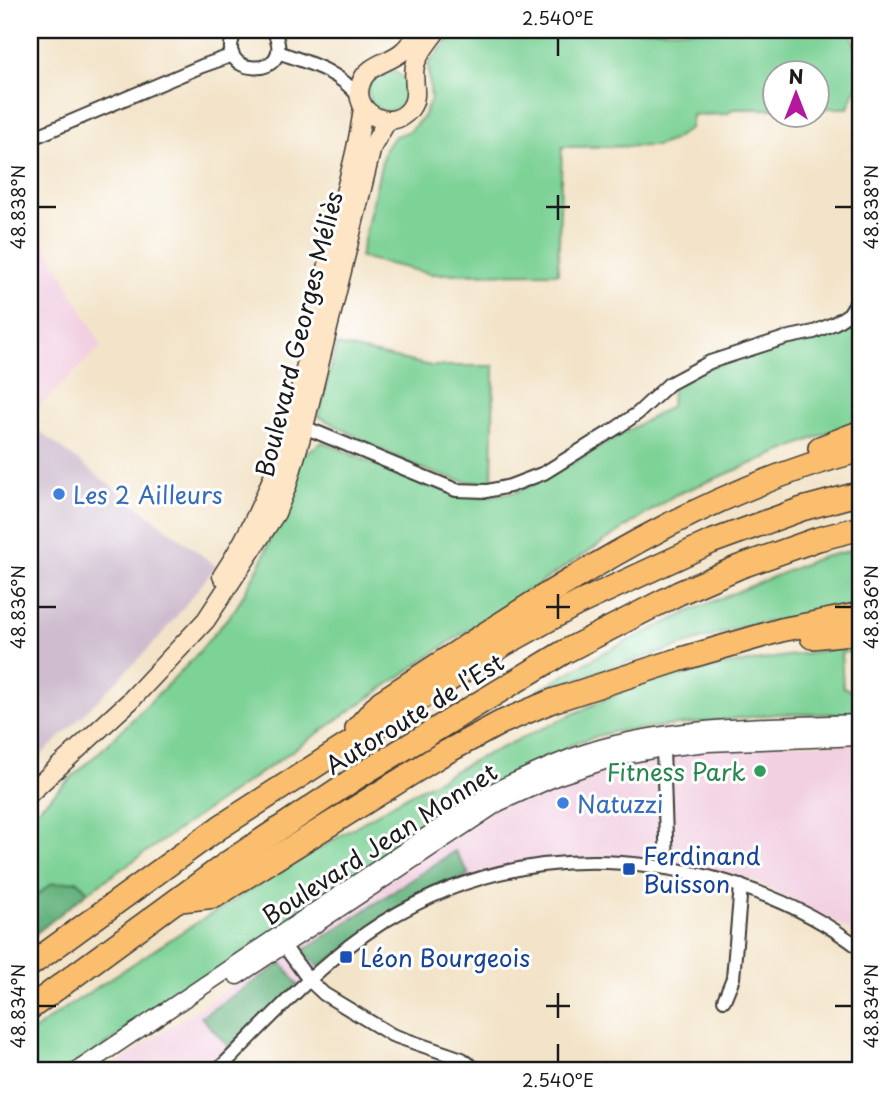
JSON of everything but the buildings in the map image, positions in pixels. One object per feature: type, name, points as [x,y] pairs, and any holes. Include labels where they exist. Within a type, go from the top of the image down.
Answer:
[{"type":"highway","points":[[706,505],[728,484],[861,432]]},
{"type":"highway","points":[[342,747],[381,702],[592,565],[706,505],[767,480],[861,450]]},
{"type":"highway","name":"Autoroute de l’Est","points":[[30,965],[220,827],[503,645],[588,599],[711,542],[802,509],[861,493]]},
{"type":"highway","name":"Autoroute de l’Est","points":[[30,1008],[229,862],[357,777],[564,652],[678,593],[739,567],[818,539],[861,528]]},
{"type":"highway","points":[[177,901],[215,896],[439,756],[500,723],[552,701],[781,630],[861,614]]},
{"type":"highway","points":[[678,660],[772,643],[861,632]]},
{"type":"main road","points":[[298,433],[340,208],[360,131],[362,79],[375,67],[403,52],[420,30]]},
{"type":"main road","points":[[361,102],[374,117],[387,121],[401,117],[410,110],[416,91],[416,63],[437,30]]},
{"type":"main road","points":[[375,67],[389,64],[400,66],[414,82]]},
{"type":"main road","name":"Boulevard Georges Méliès","points":[[30,793],[130,701],[173,656],[262,507],[298,433],[372,147],[387,121]]},
{"type":"street","points":[[237,30],[232,40],[233,55],[240,64],[251,69],[261,68],[273,60],[278,52],[278,39],[272,30]]},
{"type":"street","points":[[278,52],[330,71],[342,79],[361,102]]},
{"type":"street","points":[[30,139],[233,55]]},
{"type":"street","points":[[330,71],[345,72],[375,67]]},
{"type":"street","points":[[298,433],[456,490],[487,491],[510,486],[544,473],[618,427],[638,413],[669,384],[710,362],[785,338],[814,332],[835,323],[849,314],[861,296]]},
{"type":"street","name":"Boulevard Jean Monnet","points":[[95,1070],[494,791],[602,747],[662,734],[725,727],[861,723]]},
{"type":"street","name":"Boulevard Jean Monnet","points":[[78,1070],[498,803],[556,777],[617,757],[663,748],[708,743],[861,737]]},
{"type":"street","points":[[663,748],[667,868]]},
{"type":"street","points":[[218,1070],[309,980],[363,936],[442,892],[523,867],[575,861],[627,862],[667,868],[741,886],[800,911],[831,928],[861,950]]},
{"type":"street","points":[[724,1000],[733,978],[741,886]]},
{"type":"street","points":[[280,941],[309,980],[324,994],[392,1035],[462,1059],[477,1070]]},
{"type":"shaded area","points":[[30,216],[102,346],[30,415]]},
{"type":"shaded area","points":[[30,424],[216,566],[159,638],[30,765]]},
{"type":"shaded area","points":[[861,743],[861,919],[855,935],[835,921],[755,881],[636,856],[551,859],[483,875],[373,925],[212,1070],[107,1070],[501,805],[617,761],[707,746]]},
{"type":"green space","points":[[457,30],[850,30],[860,69],[857,86],[848,108],[832,108],[832,60],[762,60],[762,109],[733,109],[727,114],[692,115],[690,128],[673,140],[656,146],[562,147],[558,273],[431,274],[360,257],[385,148],[395,136],[410,131],[423,117],[431,99],[428,64]]},
{"type":"green space","points":[[388,71],[396,72],[402,77],[407,83],[407,99],[402,105],[396,110],[388,111],[380,110],[374,105],[369,99],[368,91],[369,83],[374,77],[380,72]]},
{"type":"green space","points":[[861,307],[861,419],[675,495],[450,642],[88,892],[78,881],[51,884],[30,901],[30,816],[107,745],[192,660],[236,608],[262,561],[301,456],[323,442],[424,485],[478,497],[516,492],[544,479],[671,406],[672,388],[708,368],[843,325]]},
{"type":"green space","points":[[337,345],[431,366],[494,366],[492,482],[450,478],[427,470],[318,416]]},
{"type":"green space","points":[[861,548],[861,605],[745,626],[537,691],[605,652],[695,609],[819,558]]},
{"type":"green space","points":[[861,645],[861,650],[841,653],[843,687],[861,695],[861,714],[777,714],[612,732],[577,742],[492,789],[68,1070],[30,1070],[30,1034],[55,1015],[180,933],[401,799],[475,760],[631,687],[722,666]]},
{"type":"green space","points":[[455,851],[469,874],[421,899],[318,967],[303,951]]},
{"type":"green space","points":[[78,881],[88,892],[30,938],[30,901],[51,884]]},
{"type":"green space","points":[[282,963],[298,985],[230,1048],[201,1017]]},
{"type":"place","name":"Les 2 Ailleurs","points":[[59,494]]},
{"type":"place","name":"Fitness Park","points":[[760,771]]},
{"type":"place","name":"Natuzzi","points":[[563,803]]},
{"type":"place","name":"Ferdinand Buisson","points":[[629,869]]},
{"type":"place","name":"Léon Bourgeois","points":[[346,957]]}]
